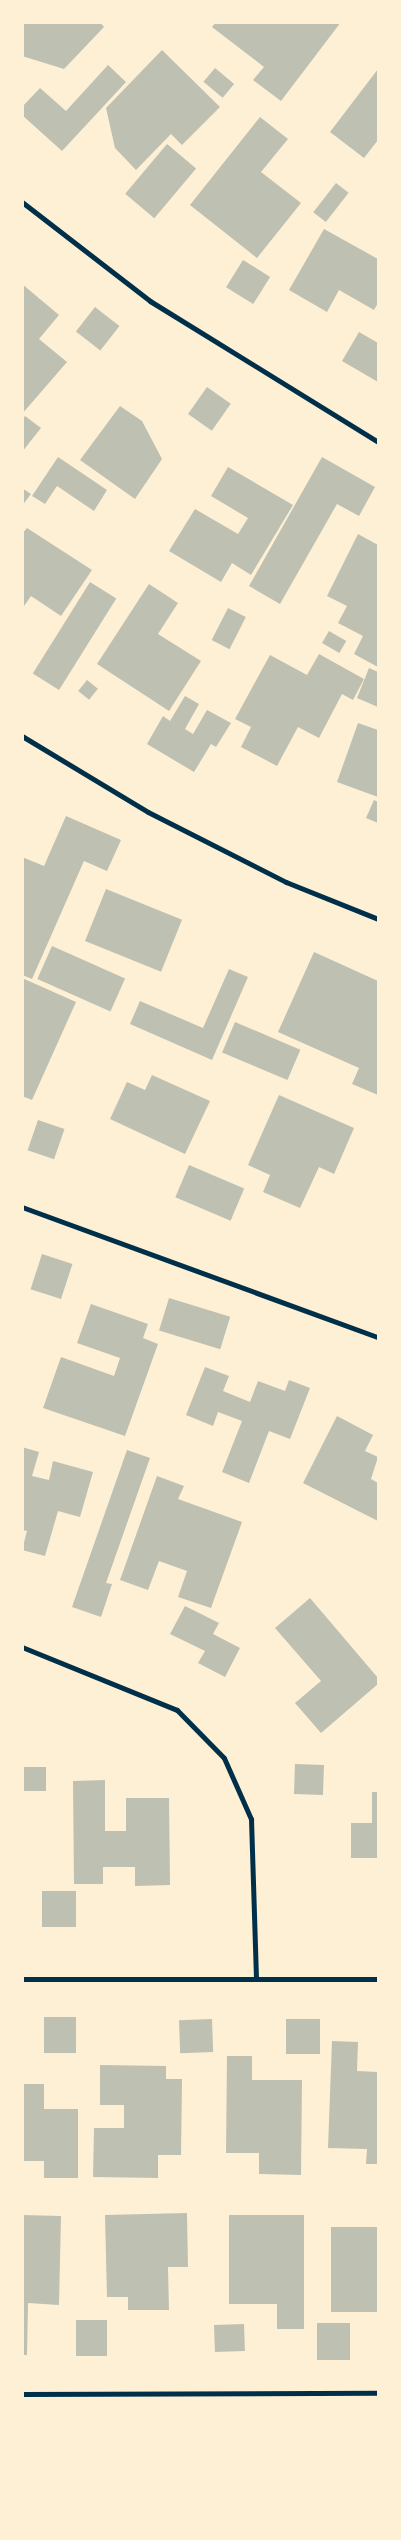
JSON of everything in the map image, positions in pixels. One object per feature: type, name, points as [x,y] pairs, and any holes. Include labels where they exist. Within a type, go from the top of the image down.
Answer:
[{"type":"street","points":[[22,202],[150,301],[378,442]]},
{"type":"street","points":[[22,736],[148,812],[286,882],[378,919]]},
{"type":"street","points":[[22,1207],[378,1337]]},
{"type":"street","points":[[22,1647],[177,1710],[224,1758],[251,1819],[256,1979]]},
{"type":"street","points":[[22,1979],[378,1980]]},
{"type":"street","points":[[22,2394],[378,2393]]},
{"type":"building","points":[[22,22],[100,22],[104,27],[64,69],[22,56]]},
{"type":"building","points":[[216,22],[341,22],[281,101],[253,80],[264,67],[212,27]]},
{"type":"building","points":[[162,50],[220,107],[182,145],[171,134],[136,170],[115,148],[106,108]]},
{"type":"building","points":[[108,65],[126,82],[62,151],[22,115],[22,107],[40,88],[66,111]]},
{"type":"building","points":[[215,68],[234,84],[223,98],[203,82]]},
{"type":"building","points":[[378,69],[378,140],[364,158],[330,132]]},
{"type":"building","points":[[260,117],[288,139],[261,172],[301,203],[257,258],[190,205]]},
{"type":"building","points":[[167,144],[196,168],[154,218],[125,194]]},
{"type":"building","points":[[336,183],[349,193],[326,222],[313,212]]},
{"type":"building","points":[[324,229],[378,259],[378,303],[374,310],[339,290],[327,312],[289,290]]},
{"type":"building","points":[[243,260],[270,277],[253,304],[226,287]]},
{"type":"building","points":[[22,284],[59,315],[39,339],[67,362],[22,414]]},
{"type":"building","points":[[95,307],[119,326],[100,351],[76,331]]},
{"type":"building","points":[[359,332],[378,343],[378,382],[342,361]]},
{"type":"building","points":[[207,387],[231,404],[212,431],[188,414]]},
{"type":"building","points":[[120,406],[142,421],[162,459],[135,499],[80,460]]},
{"type":"building","points":[[25,416],[41,428],[22,452],[22,420]]},
{"type":"building","points":[[58,457],[107,490],[94,511],[57,486],[45,504],[32,496]]},
{"type":"building","points":[[322,457],[375,487],[359,516],[337,504],[280,604],[249,586]]},
{"type":"building","points":[[228,467],[293,505],[251,575],[232,563],[221,582],[169,551],[195,509],[238,534],[248,518],[211,496]]},
{"type":"building","points":[[22,488],[31,494],[22,506]]},
{"type":"building","points":[[27,528],[92,570],[61,616],[31,596],[22,609],[22,534]]},
{"type":"building","points":[[358,534],[378,545],[378,667],[354,654],[363,636],[338,623],[347,606],[327,596]]},
{"type":"building","points":[[90,582],[116,598],[59,690],[33,674]]},
{"type":"building","points":[[149,584],[178,603],[158,634],[201,661],[169,711],[97,664]]},
{"type":"building","points":[[228,608],[246,617],[229,649],[212,640]]},
{"type":"building","points":[[329,631],[346,641],[339,653],[322,643]]},
{"type":"building","points":[[319,654],[364,679],[353,700],[342,694],[319,738],[298,727],[277,766],[241,747],[251,727],[235,719],[270,655],[307,675]]},
{"type":"building","points":[[369,668],[378,672],[378,707],[357,698]]},
{"type":"building","points":[[87,680],[98,689],[89,700],[78,691]]},
{"type":"building","points":[[185,696],[199,704],[185,729],[193,734],[207,710],[231,723],[216,747],[211,744],[194,772],[147,744],[163,716],[170,721]]},
{"type":"building","points":[[358,723],[378,730],[378,797],[337,782]]},
{"type":"building","points":[[374,800],[378,802],[378,823],[366,818]]},
{"type":"building","points":[[66,816],[121,840],[107,871],[84,861],[32,979],[22,975],[22,857],[44,866]]},
{"type":"building","points":[[106,889],[182,920],[161,972],[85,941]]},
{"type":"building","points":[[52,946],[125,979],[110,1011],[37,979]]},
{"type":"building","points":[[314,952],[378,981],[378,1095],[352,1084],[359,1068],[278,1032]]},
{"type":"building","points":[[229,969],[248,977],[212,1060],[130,1024],[140,1001],[203,1028]]},
{"type":"building","points":[[22,978],[76,1002],[32,1100],[22,1096]]},
{"type":"building","points":[[235,1022],[300,1050],[287,1080],[222,1052]]},
{"type":"building","points":[[152,1075],[210,1101],[185,1154],[110,1119],[127,1082],[145,1090]]},
{"type":"building","points":[[279,1095],[354,1128],[334,1174],[319,1167],[300,1208],[263,1192],[270,1175],[248,1165]]},
{"type":"building","points":[[38,1120],[64,1129],[54,1159],[28,1150]]},
{"type":"building","points":[[189,1165],[244,1188],[231,1221],[175,1197]]},
{"type":"building","points":[[42,1254],[72,1264],[61,1299],[31,1289]]},
{"type":"building","points":[[169,1298],[230,1317],[220,1349],[159,1331]]},
{"type":"building","points":[[91,1304],[148,1324],[143,1338],[158,1344],[125,1436],[43,1408],[61,1357],[114,1376],[120,1358],[77,1343]]},
{"type":"building","points":[[205,1367],[229,1376],[223,1391],[250,1402],[258,1381],[285,1391],[289,1380],[310,1388],[290,1439],[269,1431],[249,1483],[222,1472],[242,1421],[218,1412],[213,1426],[186,1415]]},
{"type":"building","points":[[337,1416],[373,1435],[365,1451],[378,1457],[371,1479],[378,1483],[378,1521],[303,1483]]},
{"type":"building","points":[[22,1447],[39,1452],[32,1476],[49,1480],[53,1461],[93,1472],[80,1517],[58,1511],[45,1556],[22,1550],[27,1531],[22,1530]]},
{"type":"building","points":[[127,1450],[150,1458],[106,1583],[112,1584],[101,1617],[72,1607]]},
{"type":"building","points":[[157,1476],[184,1486],[178,1499],[242,1522],[211,1608],[178,1597],[187,1571],[159,1561],[148,1590],[120,1580]]},
{"type":"building","points":[[310,1598],[378,1678],[378,1684],[321,1733],[295,1703],[321,1681],[275,1628]]},
{"type":"building","points":[[185,1606],[219,1623],[213,1634],[240,1648],[225,1677],[198,1663],[205,1651],[170,1634]]},
{"type":"building","points":[[295,1764],[324,1765],[323,1795],[294,1794]]},
{"type":"building","points":[[22,1767],[46,1767],[46,1791],[22,1791]]},
{"type":"building","points":[[105,1780],[105,1831],[126,1831],[126,1798],[169,1798],[170,1885],[135,1886],[135,1867],[103,1867],[103,1884],[74,1884],[73,1781]]},
{"type":"building","points":[[372,1792],[378,1792],[378,1858],[351,1858],[351,1823],[372,1823]]},
{"type":"building","points":[[42,1891],[76,1891],[76,1927],[42,1927]]},
{"type":"building","points":[[44,2017],[76,2017],[76,2053],[44,2053]]},
{"type":"building","points":[[212,2019],[213,2052],[180,2053],[179,2020]]},
{"type":"building","points":[[286,2019],[320,2019],[320,2054],[286,2054]]},
{"type":"building","points":[[332,2041],[358,2042],[357,2071],[378,2072],[378,2164],[366,2164],[367,2149],[328,2148]]},
{"type":"building","points":[[227,2056],[252,2056],[252,2080],[302,2080],[301,2175],[259,2174],[259,2153],[226,2153]]},
{"type":"building","points":[[100,2065],[166,2066],[166,2079],[182,2079],[181,2155],[158,2155],[158,2178],[93,2177],[94,2128],[124,2128],[124,2105],[100,2105]]},
{"type":"building","points":[[22,2084],[44,2084],[44,2109],[78,2109],[78,2178],[44,2178],[44,2161],[22,2161]]},
{"type":"building","points":[[187,2213],[188,2267],[168,2267],[169,2310],[128,2310],[128,2297],[107,2297],[105,2215]]},
{"type":"building","points":[[22,2215],[61,2216],[59,2305],[28,2303],[27,2355],[22,2355]]},
{"type":"building","points":[[229,2215],[304,2215],[304,2329],[277,2329],[277,2304],[229,2304]]},
{"type":"building","points":[[331,2227],[378,2227],[378,2312],[331,2312]]},
{"type":"building","points":[[76,2320],[107,2320],[107,2356],[76,2356]]},
{"type":"building","points":[[317,2323],[350,2323],[350,2360],[317,2360]]},
{"type":"building","points":[[244,2324],[245,2351],[215,2352],[214,2325]]}]
